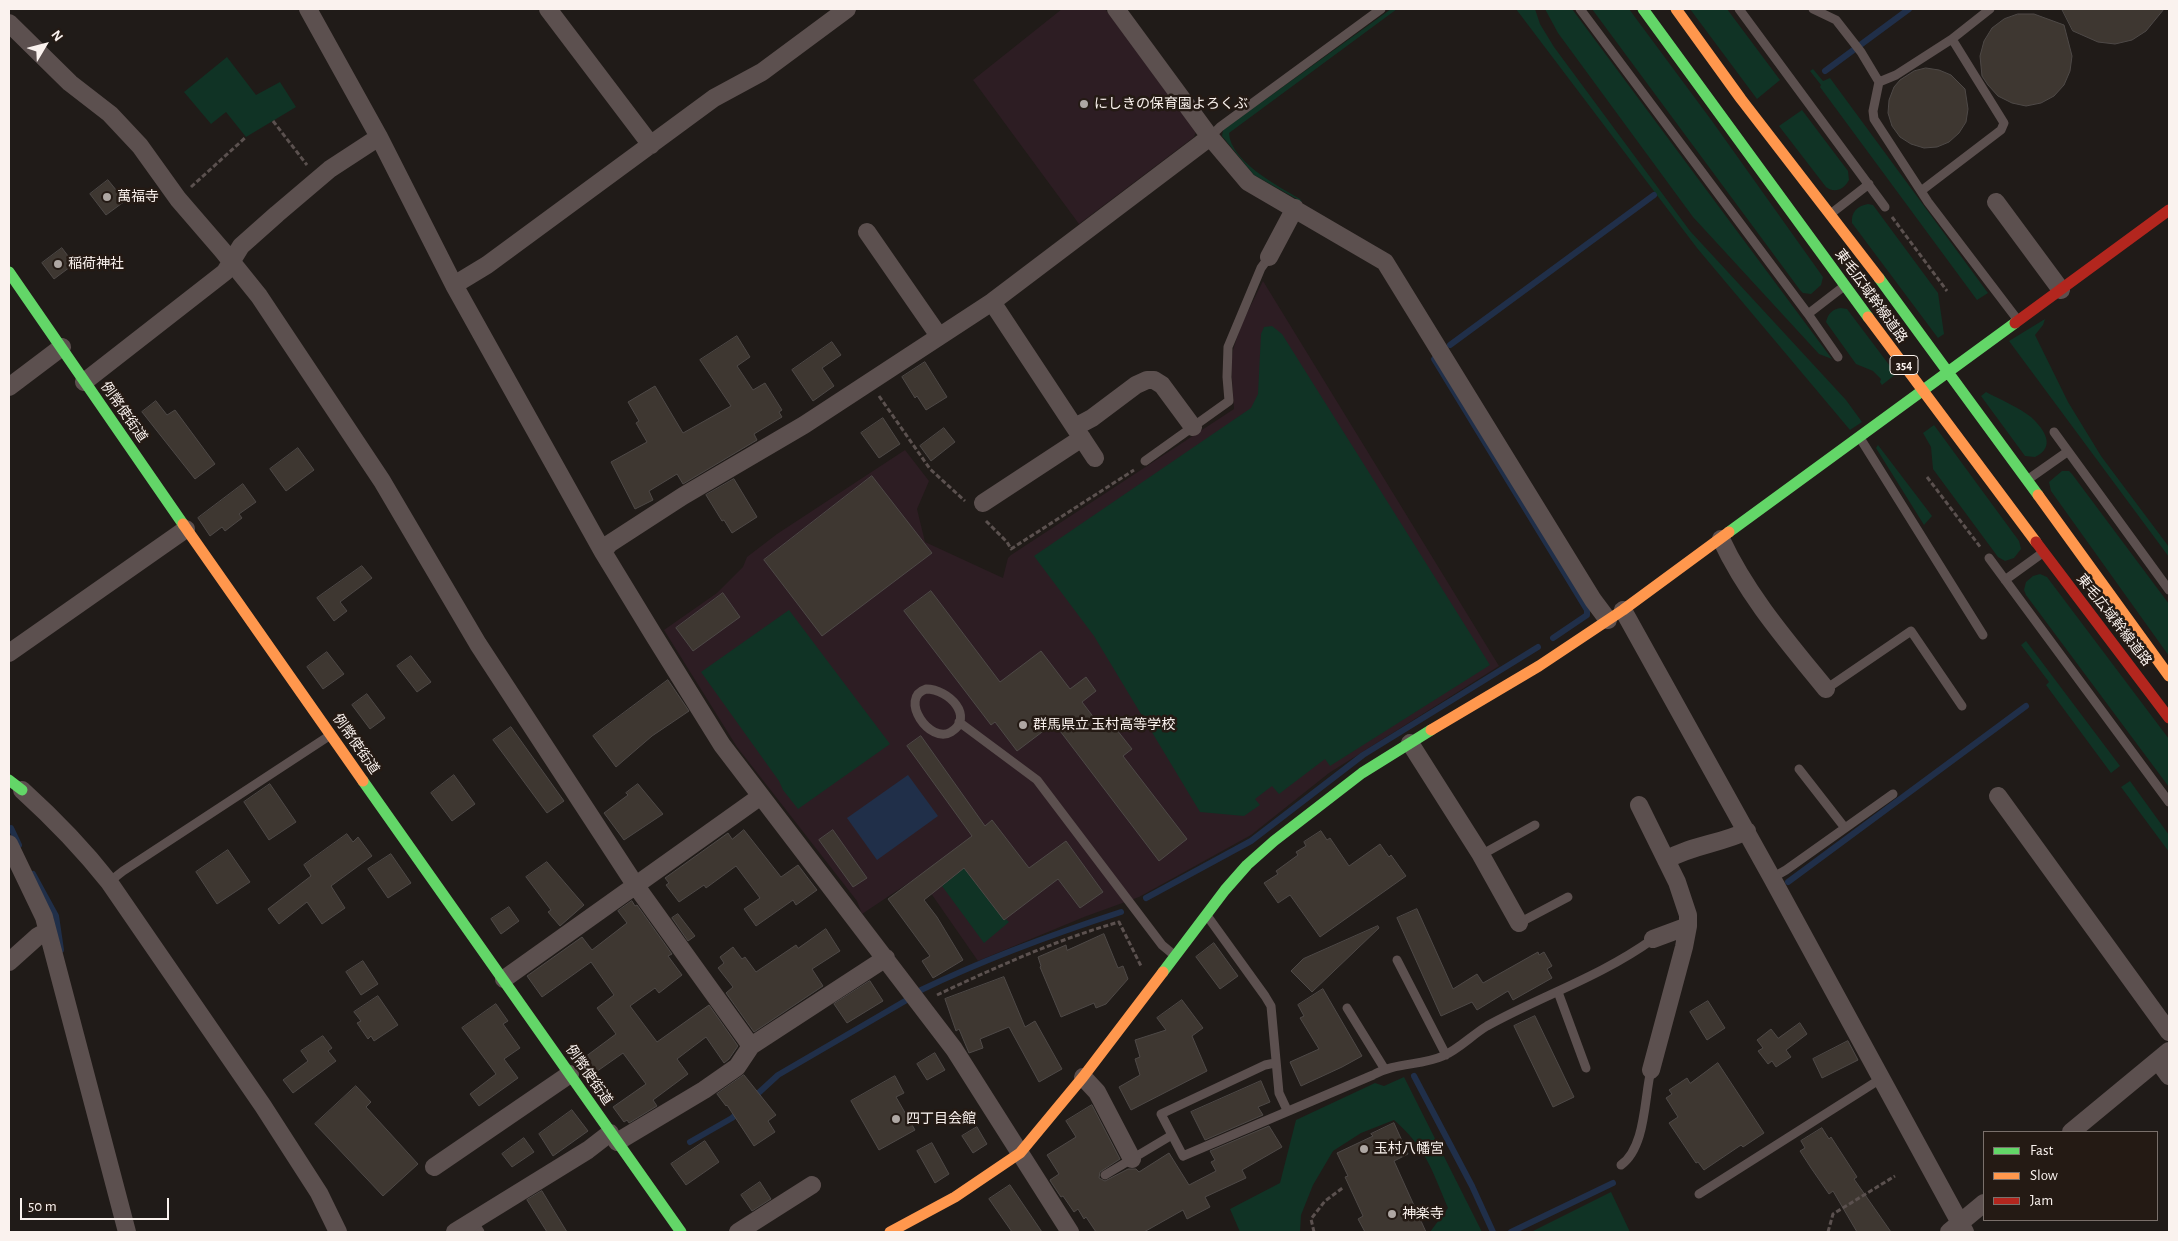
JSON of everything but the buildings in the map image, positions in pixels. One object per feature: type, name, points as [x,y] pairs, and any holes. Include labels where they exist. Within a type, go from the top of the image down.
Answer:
[{"type":"main road","name":"東毛広域幹線道路","points":[[1643,9],[2042,553],[2169,718]]},
{"type":"main road","name":"東毛広域幹線道路","points":[[1676,9],[1741,99],[1830,214],[2028,480],[2169,676]]},
{"type":"main road","points":[[890,1232],[955,1197],[1020,1153],[1083,1077],[1206,914],[1247,866],[1274,841],[1362,773],[1540,666],[1623,610],[2169,210]]},
{"type":"main road","name":"例幣使街道","points":[[9,272],[186,529],[680,1232]]},
{"type":"street","points":[[309,9],[379,137],[454,285],[603,552],[722,745],[921,1004],[966,1067],[1070,1232]]},
{"type":"street","points":[[548,9],[651,145]]},
{"type":"street","points":[[454,285],[487,265],[714,98],[762,72],[847,9]]},
{"type":"street","points":[[1116,9],[1210,137],[1248,182],[1385,262],[1593,600],[1608,620]]},
{"type":"street","points":[[9,23],[70,83],[110,114],[140,146],[178,200],[259,296],[382,481],[478,644],[636,886],[751,1046]]},
{"type":"street","points":[[84,382],[226,272],[241,246],[318,179],[379,137]]},
{"type":"street","points":[[603,552],[609,544],[683,496],[804,425],[992,302],[1210,137]]},
{"type":"street","points":[[1996,202],[2061,290]]},
{"type":"street","points":[[1270,256],[1294,208]]},
{"type":"street","points":[[867,232],[939,336]]},
{"type":"street","points":[[992,302],[1095,458]]},
{"type":"street","points":[[9,387],[62,347]]},
{"type":"street","points":[[983,503],[1078,432],[1092,418],[1136,385],[1147,380],[1154,380],[1162,385],[1193,427]]},
{"type":"street","points":[[9,653],[186,529]]},
{"type":"street","points":[[1721,539],[1735,568],[1753,596],[1787,642],[1826,688]]},
{"type":"street","points":[[1623,610],[1882,1078],[1958,1229],[1983,1204]]},
{"type":"street","points":[[1410,743],[1481,855],[1519,923]]},
{"type":"street","points":[[15,785],[50,815],[84,850],[110,882],[263,1106],[319,1194],[338,1232]]},
{"type":"street","points":[[504,980],[762,796]]},
{"type":"street","points":[[1998,796],[2169,1032]]},
{"type":"street","points":[[1638,805],[1680,890],[1688,915],[1688,926],[1651,1070]]},
{"type":"street","points":[[1666,860],[1688,849],[1727,841],[1746,831]]},
{"type":"street","points":[[9,844],[40,907],[127,1232]]},
{"type":"street","points":[[1653,939],[1688,926]]},
{"type":"street","points":[[9,962],[38,936],[47,931]]},
{"type":"street","points":[[455,1232],[476,1226],[588,1150],[704,1090],[737,1067],[751,1046],[886,958]]},
{"type":"street","points":[[2072,1131],[2164,1056],[2169,1076]]},
{"type":"street","points":[[434,1168],[570,1074]]},
{"type":"street","points":[[1083,1077],[1097,1092],[1132,1158]]},
{"type":"street","points":[[738,1232],[812,1185]]},
{"type":"lane","points":[[1210,137],[1220,127],[1381,9]]},
{"type":"lane","points":[[1580,9],[1808,314],[1838,357]]},
{"type":"lane","points":[[1739,9],[1885,207]]},
{"type":"lane","points":[[1813,9],[1836,20],[1861,52],[1879,82],[1873,111],[1874,119],[1922,191],[2018,321]]},
{"type":"lane","points":[[1879,82],[1896,75],[1952,39],[1990,9]]},
{"type":"lane","points":[[1922,191],[2001,130],[2004,123],[1952,39]]},
{"type":"lane","points":[[1830,214],[1868,184]]},
{"type":"lane","points":[[1145,460],[1229,401],[1227,377],[1228,347],[1260,268],[1270,256]]},
{"type":"lane","points":[[1808,314],[1845,286]]},
{"type":"lane","points":[[2054,432],[2169,590]]},
{"type":"lane","points":[[1859,438],[1983,635]]},
{"type":"lane","points":[[2028,480],[2067,452]]},
{"type":"lane","points":[[2005,580],[2042,553]]},
{"type":"lane","points":[[1989,558],[2169,802]]},
{"type":"lane","points":[[1826,688],[1911,631],[1962,706]]},
{"type":"lane","points":[[935,689],[950,696],[959,710],[959,722],[951,732],[934,733],[916,711],[914,703],[919,691],[935,689]]},
{"type":"lane","points":[[959,722],[1037,780],[1162,945],[1174,956]]},
{"type":"lane","points":[[110,882],[123,871],[331,734]]},
{"type":"lane","points":[[1799,769],[1846,828]]},
{"type":"lane","points":[[1772,878],[1893,794]]},
{"type":"lane","points":[[1481,855],[1535,825]]},
{"type":"lane","points":[[1519,923],[1568,897]]},
{"type":"lane","points":[[1206,914],[1266,996],[1271,1006],[1279,1093],[1287,1110]]},
{"type":"lane","points":[[1275,1063],[1161,1114],[1183,1156],[1287,1110],[1373,1075],[1384,1068],[1435,1059],[1446,1055],[1488,1026],[1603,971],[1653,939]]},
{"type":"lane","points":[[1397,960],[1446,1055]]},
{"type":"lane","points":[[1558,992],[1586,1068]]},
{"type":"lane","points":[[1347,1008],[1384,1068]]},
{"type":"lane","points":[[1621,1165],[1629,1159],[1639,1134],[1651,1070]]},
{"type":"lane","points":[[1699,1194],[1882,1078]]},
{"type":"lane","points":[[1104,1175],[1172,1135]]},
{"type":"path","points":[[272,121],[318,179]]},
{"type":"path","points":[[178,200],[246,137]]},
{"type":"path","points":[[1885,207],[1947,291]]},
{"type":"path","points":[[1927,477],[1989,558]]},
{"type":"path","points":[[921,1004],[1010,961],[1077,934],[1119,922],[1142,969],[1154,982]]},
{"type":"path","points":[[1828,1232],[1833,1214],[1895,1176]]},
{"type":"path","points":[[1314,1232],[1311,1219],[1325,1201],[1344,1187]]},
{"type":"shaded area","name":"にしきの保育園よろくぶ","points":[[1062,9],[1105,9],[1197,129],[1194,137],[1079,224],[973,80]]},
{"type":"shaded area","points":[[1263,281],[1499,666],[1329,773],[1251,835],[1139,897],[1084,917],[978,961],[919,876],[862,914],[857,901],[737,747],[664,630],[717,593],[743,567],[747,557],[777,534],[905,450],[929,481],[917,509],[925,542],[1003,578],[1008,558],[1011,555],[1234,409],[1231,364],[1233,350],[1241,325]]},
{"type":"green space","points":[[1391,9],[1397,9],[1229,133],[1231,143],[1246,163],[1302,202],[1254,175],[1222,136],[1223,130]]},
{"type":"green space","points":[[1516,9],[1535,9],[1540,24],[1554,47],[1690,231],[1846,400],[1862,422],[1850,430],[1697,248]]},
{"type":"green space","points":[[1545,9],[1572,9],[1832,359],[1819,354],[1693,217],[1558,33]]},
{"type":"green space","points":[[1592,9],[1629,9],[1712,121],[1823,277],[1821,285],[1811,294],[1803,293],[1800,290]]},
{"type":"green space","points":[[1690,9],[1727,9],[1780,80],[1757,99]]},
{"type":"green space","points":[[227,57],[256,95],[280,82],[296,107],[246,137],[226,112],[211,124],[184,92]]},
{"type":"green space","points":[[1813,69],[1823,81],[1830,78],[1988,293],[1977,300],[1820,87],[1821,85],[1810,71]]},
{"type":"green space","points":[[1802,110],[1848,171],[1849,180],[1845,186],[1836,190],[1826,187],[1779,126]]},
{"type":"green space","points":[[1868,204],[1873,205],[1938,293],[1944,334],[1938,338],[1852,223],[1855,210]]},
{"type":"green space","points":[[1841,308],[1847,309],[1896,374],[1882,385],[1881,379],[1873,371],[1856,364],[1826,322],[1831,312]]},
{"type":"green space","points":[[2045,319],[2035,335],[2068,402],[2101,456],[2169,547],[2169,557],[2009,341]]},
{"type":"green space","points":[[1272,326],[1282,334],[1490,665],[1330,766],[1325,759],[1279,794],[1272,786],[1255,799],[1260,805],[1244,816],[1200,812],[1094,636],[1034,556],[1251,408],[1258,394],[1261,334],[1264,327]]},
{"type":"green space","points":[[1986,392],[2021,410],[2036,422],[2044,433],[2047,443],[2041,453],[2035,457],[2025,456],[1981,396]]},
{"type":"green space","points":[[1934,425],[2019,541],[2021,549],[2014,558],[2005,561],[1998,557],[1933,469],[1931,447],[1923,433]]},
{"type":"green space","points":[[1878,445],[1932,516],[1924,525],[1876,448]]},
{"type":"green space","points":[[2062,471],[2069,471],[2072,474],[2169,604],[2169,656],[2051,491],[2049,482]]},
{"type":"green space","points":[[2040,574],[2047,577],[2169,739],[2169,787],[2026,595],[2024,590],[2026,582],[2033,576]]},
{"type":"green space","points":[[789,610],[890,744],[798,809],[701,672]]},
{"type":"green space","points":[[2026,641],[2120,766],[2111,773],[2046,685],[2049,682],[2021,645]]},
{"type":"green space","points":[[2130,781],[2169,835],[2169,852],[2121,787]]},
{"type":"green space","points":[[964,868],[1004,920],[1006,919],[1009,922],[984,943],[942,886]]},
{"type":"green space","points":[[1404,1077],[1482,1232],[1430,1232],[1448,1208],[1421,1150],[1394,1120],[1361,1133],[1333,1151],[1313,1185],[1301,1215],[1300,1232],[1240,1232],[1230,1209],[1280,1183],[1296,1120],[1375,1083],[1384,1086]]},
{"type":"green space","points":[[1611,1192],[1630,1232],[1531,1232]]},
{"type":"water","points":[[908,775],[938,816],[877,860],[847,818]]},
{"type":"waterway","points":[[1825,71],[1909,9]]},
{"type":"waterway","points":[[1450,345],[1654,195]]},
{"type":"waterway","points":[[1435,358],[1587,610],[1587,615],[1553,638]]},
{"type":"waterway","points":[[1146,898],[1251,841],[1363,755],[1538,647]]},
{"type":"waterway","points":[[1788,882],[2026,706]]},
{"type":"waterway","points":[[11,828],[19,845]]},
{"type":"waterway","points":[[33,874],[56,916],[61,950]]},
{"type":"waterway","points":[[921,990],[1020,948],[1121,912]]},
{"type":"waterway","points":[[753,1098],[778,1075],[905,1001]]},
{"type":"waterway","points":[[1414,1076],[1472,1186],[1493,1232]]},
{"type":"waterway","points":[[690,1142],[732,1118],[741,1110]]},
{"type":"waterway","points":[[1511,1232],[1613,1183]]},
{"type":"traffic: fast","points":[[1643,9],[1868,317]]},
{"type":"traffic: fast","points":[[9,272],[183,524]]},
{"type":"traffic: fast","points":[[1879,278],[2038,495]]},
{"type":"traffic: fast","points":[[1729,532],[2015,323]]},
{"type":"traffic: fast","points":[[1163,972],[1225,890],[1247,865],[1274,841],[1362,773],[1431,730]]},
{"type":"traffic: fast","points":[[9,780],[22,790]]},
{"type":"traffic: fast","points":[[363,781],[681,1232]]},
{"type":"traffic: slow","points":[[1676,9],[1741,99],[1879,278]]},
{"type":"traffic: slow","points":[[1868,317],[2036,542]]},
{"type":"traffic: slow","points":[[2038,495],[2169,676]]},
{"type":"traffic: slow","points":[[183,524],[363,781]]},
{"type":"traffic: slow","points":[[1431,730],[1539,666],[1623,610],[1729,532]]},
{"type":"traffic: slow","points":[[890,1232],[955,1197],[1020,1153],[1083,1077],[1163,972]]},
{"type":"traffic: jam","points":[[2015,323],[2169,210]]},
{"type":"traffic: jam","points":[[2036,542],[2169,718]]},
{"type":"place","name":"にしきの保育園よろくぶ","points":[[1084,104]]},
{"type":"place","name":"萬福寺","points":[[107,197]]},
{"type":"place","name":"稲荷神社","points":[[58,264]]},
{"type":"place","name":"群馬県立 玉村高等学校","points":[[1023,725]]},
{"type":"place","name":"四丁目会館","points":[[896,1119]]},
{"type":"place","name":"玉村八幡宮","points":[[1364,1149]]},
{"type":"place","name":"神楽寺","points":[[1392,1214]]}]
